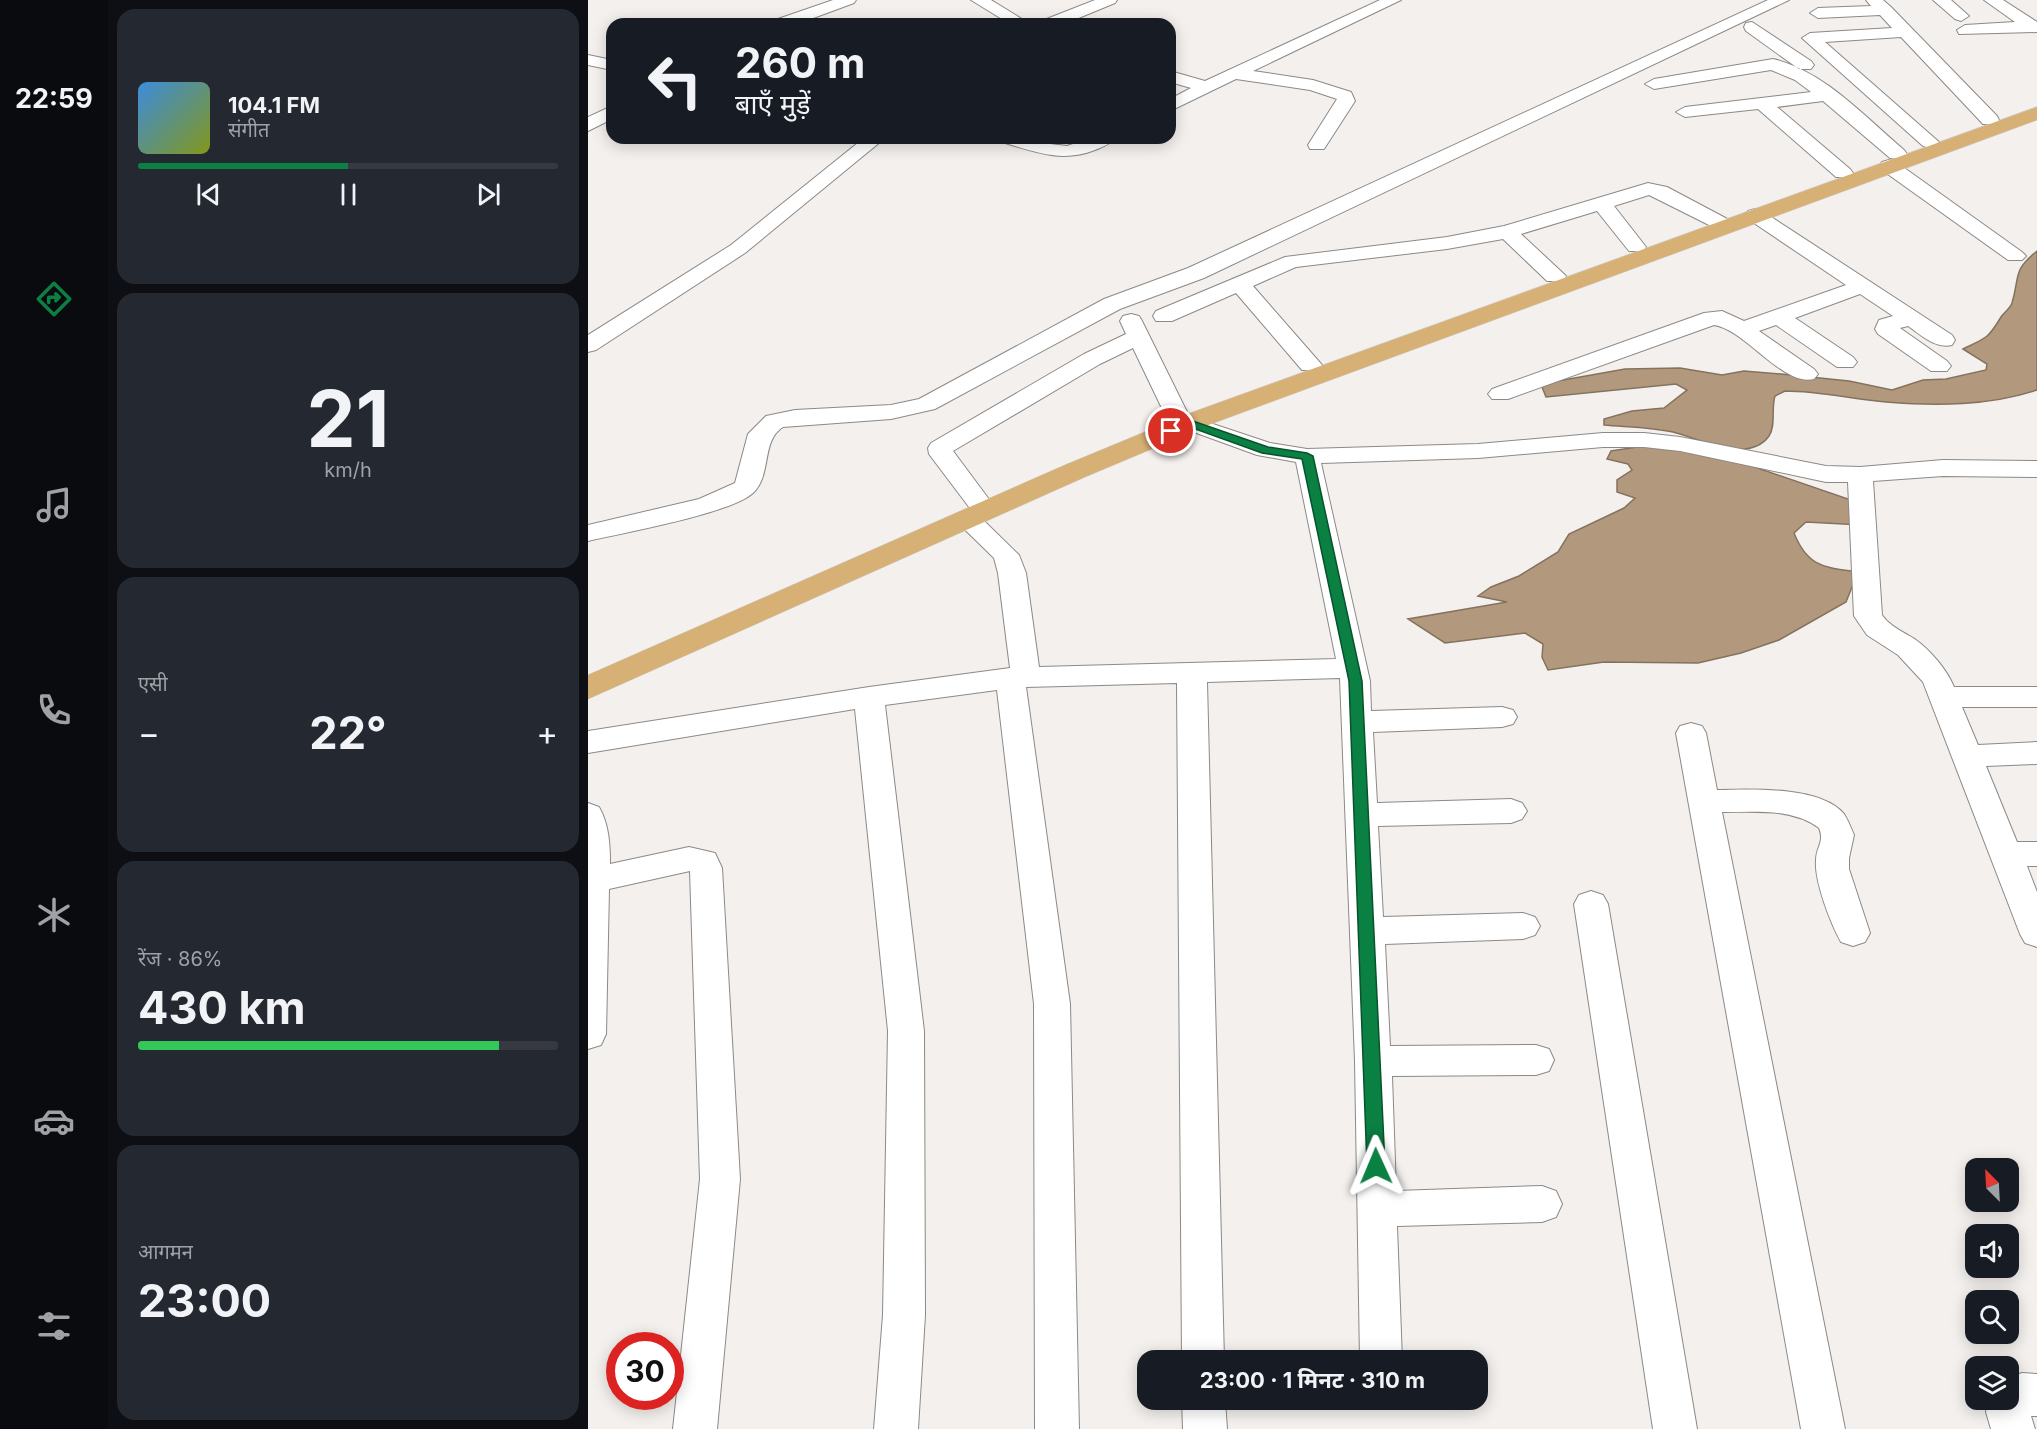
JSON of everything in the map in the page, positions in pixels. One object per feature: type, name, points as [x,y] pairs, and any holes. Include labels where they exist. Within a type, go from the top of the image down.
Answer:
[{"type":"main road","points":[[1184,420],[1720,222],[1843,173],[1893,160],[1930,142],[1990,120],[2036,112]]},
{"type":"main road","points":[[588,672],[1310,365],[1636,247],[1720,222],[1755,215],[1893,160],[2036,112]]},
{"type":"main road","points":[[588,688],[973,510]]},
{"type":"street","points":[[780,18],[811,0]]},
{"type":"street","points":[[798,18],[848,0]]},
{"type":"street","points":[[979,0],[1011,18]]},
{"type":"street","points":[[1065,18],[1109,0]]},
{"type":"street","points":[[1176,103],[1234,73],[1393,0]]},
{"type":"street","points":[[588,533],[708,505],[735,494],[750,480],[760,434],[767,426],[795,417],[891,412],[927,404],[1112,304],[1196,273],[1781,0]]},
{"type":"street","points":[[1941,0],[1963,23],[2034,28]]},
{"type":"street","points":[[1992,0],[2034,28]]},
{"type":"street","points":[[1818,13],[1880,5],[1990,120]]},
{"type":"street","points":[[1752,27],[1815,79],[1893,160],[2015,256]]},
{"type":"street","points":[[1906,32],[1810,38],[1930,142]]},
{"type":"street","points":[[1722,52],[1750,67]]},
{"type":"street","points":[[588,60],[606,64]]},
{"type":"street","points":[[1654,84],[1773,64],[1815,79]]},
{"type":"street","points":[[1685,112],[1762,103],[1844,67]]},
{"type":"street","points":[[1234,73],[1313,85],[1345,96],[1346,101],[1317,145]]},
{"type":"street","points":[[1176,78],[1207,87]]},
{"type":"street","points":[[1762,103],[1843,173]]},
{"type":"street","points":[[588,124],[606,114]]},
{"type":"street","points":[[588,345],[738,249],[869,144]]},
{"type":"street","points":[[1030,144],[1058,152],[1072,153],[1092,144]]},
{"type":"street","points":[[1164,316],[1292,261],[1447,243],[1507,232],[1643,190],[1654,189],[1720,222]]},
{"type":"street","points":[[1602,204],[1636,247]]},
{"type":"street","points":[[1755,215],[1944,340]]},
{"type":"street","points":[[1507,232],[1555,276]]},
{"type":"street","points":[[1239,283],[1310,365]]},
{"type":"street","points":[[1742,329],[1862,286]]},
{"type":"street","points":[[1778,316],[1845,362]]},
{"type":"street","points":[[1500,394],[1712,318],[1722,318],[1742,329],[1806,374]]},
{"type":"street","points":[[1911,318],[1887,325],[1886,329],[1939,366]]},
{"type":"street","points":[[1057,1429],[1052,1004],[1018,677],[1012,573],[1006,555],[973,510],[941,454],[940,448],[1092,359],[1134,328],[1184,420],[1266,450],[1307,456],[1478,451],[1603,440],[1644,441],[1680,444],[1826,474],[1860,475],[1943,468],[2037,469]]},
{"type":"street","points":[[1307,456],[1352,668],[1357,722],[1373,1061],[1381,1350]]},
{"type":"street","points":[[1860,475],[1868,616],[1877,629],[1908,648],[1936,678],[2037,934]]},
{"type":"street","points":[[588,742],[869,697],[1018,677],[1352,668]]},
{"type":"street","points":[[1192,672],[1203,1350]]},
{"type":"street","points":[[869,697],[906,1031],[904,1315],[896,1429]]},
{"type":"street","points":[[1943,697],[2037,697]]},
{"type":"street","points":[[1357,722],[1502,717]]},
{"type":"street","points":[[1691,733],[1823,1429]]},
{"type":"street","points":[[1965,756],[2037,753]]},
{"type":"street","points":[[1704,801],[1796,803],[1826,815],[1834,824],[1838,835],[1832,863],[1853,933]]},
{"type":"street","points":[[1361,815],[1511,811]]},
{"type":"street","points":[[588,815],[594,847],[589,1013]]},
{"type":"street","points":[[2004,854],[2037,854]]},
{"type":"street","points":[[593,880],[689,859],[703,862],[706,868],[720,1179],[695,1429]]},
{"type":"street","points":[[1591,904],[1675,1429]]},
{"type":"street","points":[[1367,931],[1523,926]]},
{"type":"street","points":[[1373,1061],[1536,1060]]},
{"type":"street","points":[[1377,1209],[1542,1204]]},
{"type":"street","points":[[2013,1429],[2008,1413],[2009,1400],[2022,1394],[2037,1395]]},
{"type":"street","points":[[1204,1410],[1204,1429]]},
{"type":"shaded area","points":[[2037,251],[2037,390],[2019,395],[1962,404],[1924,404],[1785,391],[1775,396],[1769,436],[1760,444],[1736,449],[1709,444],[1665,430],[1604,425],[1604,419],[1632,411],[1664,408],[1687,390],[1676,384],[1546,397],[1542,387],[1558,381],[1625,369],[1680,368],[1722,375],[1744,371],[1849,381],[1892,390],[1923,380],[1946,379],[1986,370],[1987,364],[1963,349],[1982,340],[1993,330],[2011,305],[2020,269]]},
{"type":"shaded area","points":[[1657,444],[1740,462],[1851,500],[1861,525],[1806,522],[1794,533],[1805,553],[1819,564],[1858,572],[1846,602],[1779,640],[1741,653],[1698,663],[1604,662],[1548,670],[1542,657],[1543,644],[1525,633],[1445,643],[1408,619],[1507,602],[1478,596],[1491,587],[1519,576],[1558,552],[1569,534],[1624,508],[1635,498],[1617,492],[1617,480],[1632,470],[1628,464],[1607,459],[1611,451]]},
{"type":"route","points":[[1171,431],[1190,423],[1266,450],[1307,456],[1355,681],[1376,1166]]}]
